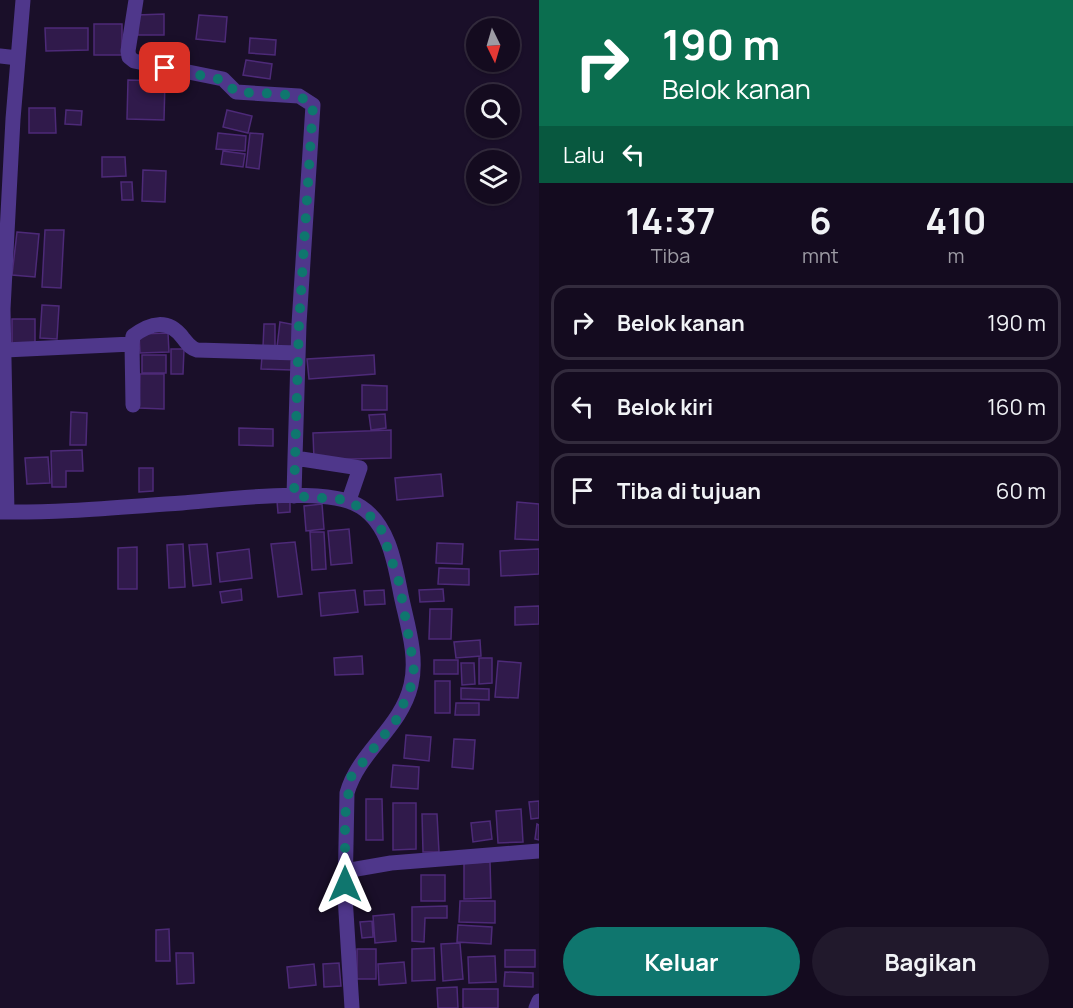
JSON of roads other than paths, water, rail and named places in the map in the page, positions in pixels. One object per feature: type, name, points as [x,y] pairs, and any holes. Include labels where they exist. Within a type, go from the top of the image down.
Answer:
[{"type":"street","points":[[22,0],[3,309],[5,350],[3,512],[182,503],[260,495],[294,496],[349,500],[379,523],[386,539],[399,582],[414,667],[411,686],[397,719],[351,777],[345,816],[345,871],[352,1008]]},
{"type":"street","points":[[136,0],[129,57],[134,61],[229,85],[236,92],[299,96],[309,100],[313,105],[298,353],[294,496]]},
{"type":"street","points":[[0,56],[18,58]]},
{"type":"street","points":[[133,405],[133,336],[144,327],[165,325],[182,335],[192,349],[197,350],[298,353]]},
{"type":"street","points":[[5,350],[132,344]]},
{"type":"street","points":[[295,458],[360,468],[360,476],[349,500]]},
{"type":"street","points":[[345,871],[391,863],[539,851]]},
{"type":"street","points":[[536,1008],[539,1001]]}]
